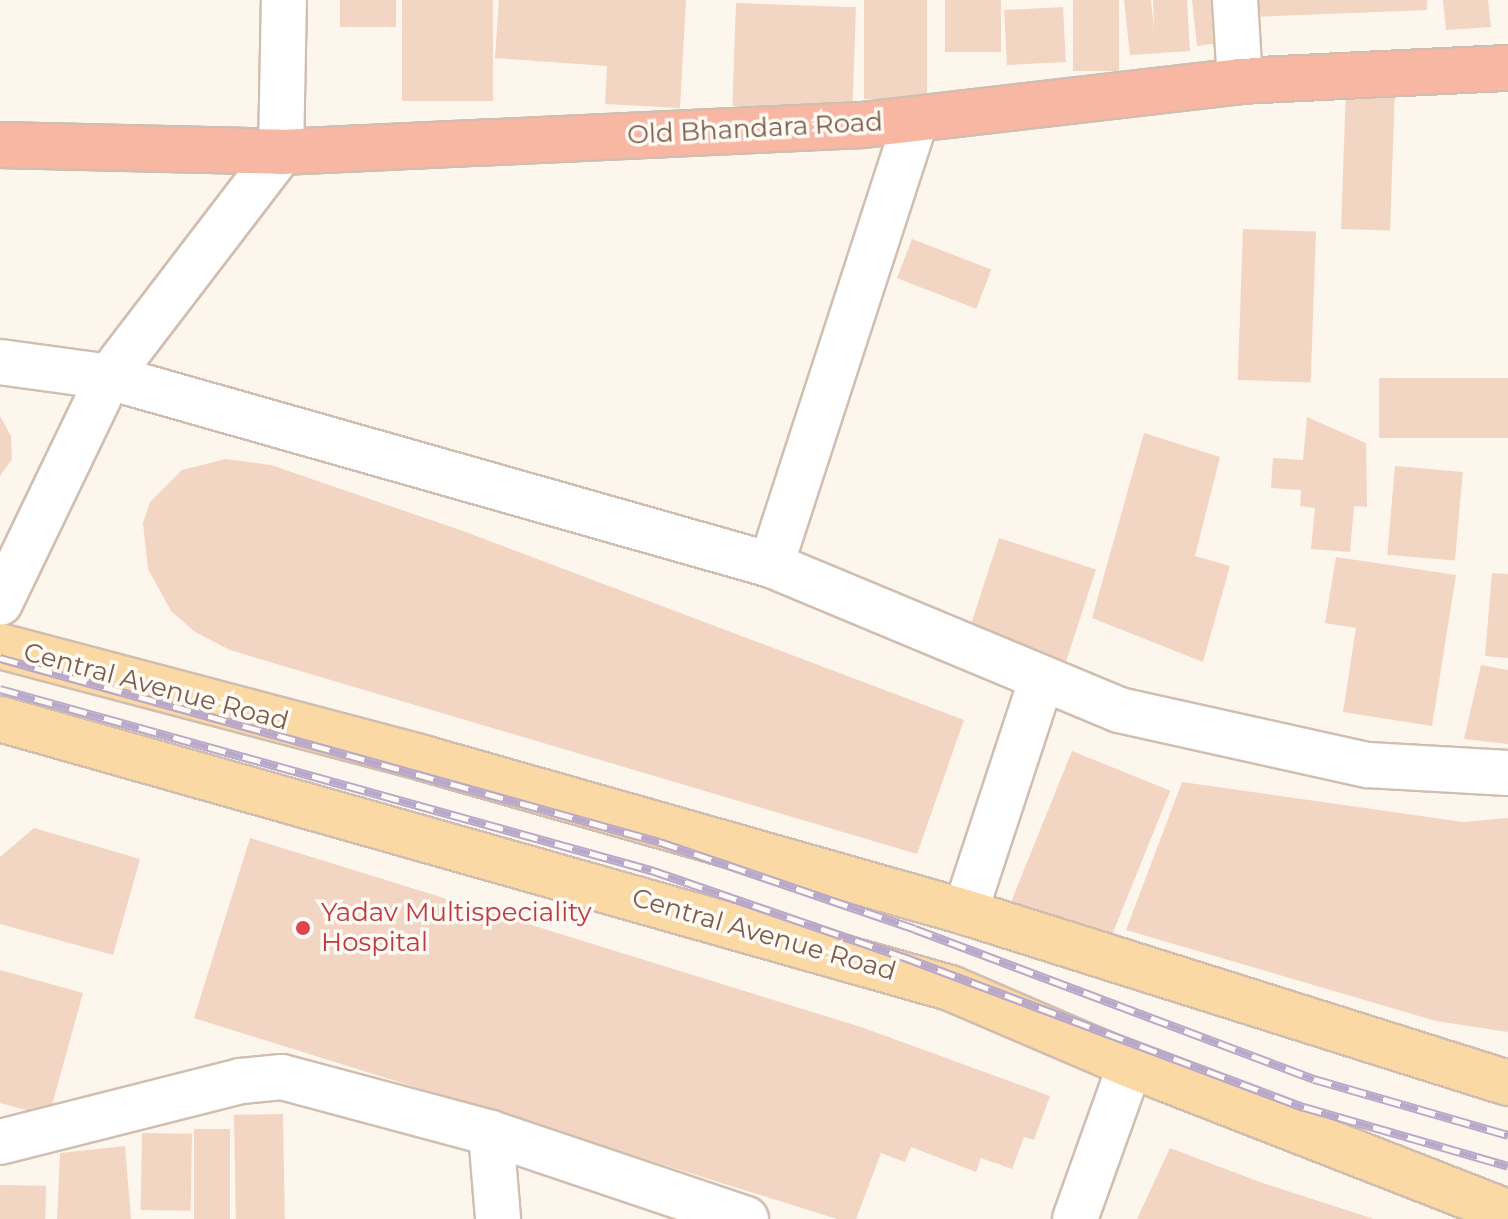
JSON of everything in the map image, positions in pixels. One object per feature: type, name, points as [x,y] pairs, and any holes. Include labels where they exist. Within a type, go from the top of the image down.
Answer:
[{"type":"highway","name":"Old Bhandara Road","points":[[0,145],[281,152],[915,121],[1240,81],[1508,68]]},
{"type":"main road","name":"Central Avenue Road","points":[[0,646],[423,758],[965,912],[1508,1083]]},
{"type":"main road","name":"Central Avenue Road","points":[[0,719],[950,988],[1130,1065],[1503,1213]]},
{"type":"street","points":[[0,603],[109,377],[281,152],[284,0]]},
{"type":"street","points":[[1235,0],[1240,81]]},
{"type":"street","points":[[771,565],[915,121]]},
{"type":"street","points":[[0,362],[109,377],[771,565],[1041,681],[1119,710],[1368,765],[1508,773]]},
{"type":"street","points":[[965,912],[1041,681]]},
{"type":"street","points":[[1075,1219],[1130,1065]]},
{"type":"street","points":[[0,1142],[241,1081],[282,1077],[491,1133],[746,1219]]},
{"type":"street","points":[[491,1133],[498,1219]]},
{"type":"building","points":[[340,0],[396,0],[396,27],[340,27]]},
{"type":"building","points":[[402,0],[493,0],[493,101],[402,101]]},
{"type":"building","points":[[499,0],[686,0],[680,108],[605,104],[607,66],[495,58]]},
{"type":"building","points":[[864,0],[927,0],[927,99],[864,99]]},
{"type":"building","points":[[945,0],[1001,0],[1001,52],[945,52]]},
{"type":"building","points":[[1073,0],[1119,0],[1119,71],[1073,71]]},
{"type":"building","points":[[1124,0],[1151,0],[1154,30],[1153,0],[1187,0],[1190,51],[1130,55]]},
{"type":"building","points":[[1192,0],[1218,0],[1227,42],[1197,46]]},
{"type":"building","points":[[1253,0],[1427,0],[1427,10],[1253,17]]},
{"type":"building","points":[[1443,0],[1488,0],[1491,27],[1446,30]]},
{"type":"building","points":[[736,3],[856,7],[852,110],[732,106]]},
{"type":"building","points":[[1063,7],[1066,62],[1007,65],[1004,10]]},
{"type":"building","points":[[1346,87],[1395,89],[1390,231],[1341,229]]},
{"type":"building","points":[[1243,229],[1316,232],[1311,382],[1238,380]]},
{"type":"building","points":[[912,239],[991,269],[976,309],[897,278]]},
{"type":"building","points":[[1379,378],[1508,378],[1508,438],[1379,438]]},
{"type":"building","points":[[0,416],[11,436],[12,459],[0,476]]},
{"type":"building","points":[[1307,417],[1366,443],[1367,507],[1354,506],[1350,552],[1311,549],[1315,508],[1300,506],[1301,490],[1271,488],[1273,458],[1303,460]]},
{"type":"building","points":[[1144,433],[1220,457],[1195,556],[1230,566],[1203,662],[1092,618]]},
{"type":"building","points":[[226,459],[271,465],[463,531],[964,720],[917,854],[230,650],[195,632],[171,611],[148,569],[143,523],[150,502],[182,470]]},
{"type":"building","points":[[1395,466],[1463,472],[1455,561],[1387,555]]},
{"type":"building","points":[[999,538],[1096,570],[1062,673],[965,642]]},
{"type":"building","points":[[1336,557],[1456,575],[1432,726],[1343,712],[1356,628],[1325,623]]},
{"type":"building","points":[[1492,573],[1508,574],[1508,658],[1485,656]]},
{"type":"building","points":[[1481,665],[1508,670],[1508,744],[1464,739]]},
{"type":"building","points":[[1072,751],[1170,791],[1110,941],[1011,901]]},
{"type":"building","points":[[1182,782],[1463,822],[1508,818],[1508,1032],[1436,1021],[1126,930]]},
{"type":"building","points":[[34,828],[140,859],[113,955],[0,924],[0,857]]},
{"type":"building","points":[[250,838],[861,1027],[1050,1096],[1034,1140],[1024,1137],[1012,1169],[981,1158],[976,1172],[911,1147],[905,1162],[881,1153],[856,1219],[837,1219],[194,1018]]},
{"type":"building","points":[[0,970],[83,993],[49,1116],[0,1103]]},
{"type":"building","points":[[283,1114],[285,1219],[236,1219],[234,1115]]},
{"type":"building","points":[[194,1129],[230,1129],[230,1219],[194,1219]]},
{"type":"building","points":[[142,1133],[192,1134],[191,1211],[141,1210]]},
{"type":"building","points":[[125,1146],[131,1219],[57,1219],[60,1153]]},
{"type":"building","points":[[1170,1148],[1260,1182],[1374,1219],[1137,1219]]},
{"type":"building","points":[[0,1185],[46,1186],[45,1219],[0,1219]]},
{"type":"railway","points":[[0,658],[660,842],[915,929],[1314,1079],[1508,1135]]},
{"type":"railway","points":[[0,689],[651,870],[904,957],[1304,1107],[1508,1166]]},
{"type":"place","name":"Yadav Multispeciality Hospital","points":[[303,928]]}]
